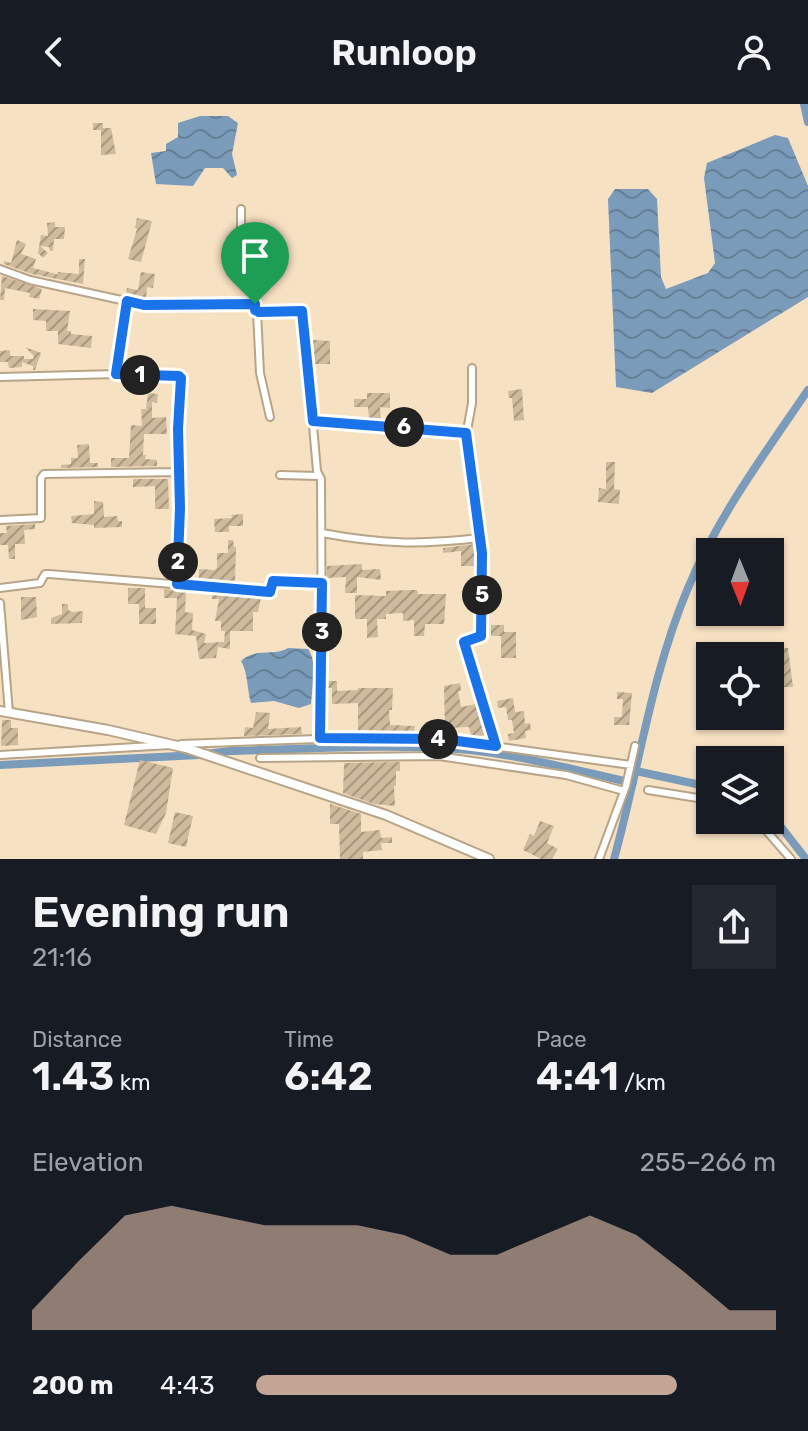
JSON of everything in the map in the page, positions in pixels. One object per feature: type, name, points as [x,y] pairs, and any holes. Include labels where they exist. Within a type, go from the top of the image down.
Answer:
[{"type":"street","points":[[241,209],[241,255],[253,264],[260,373],[270,417]]},
{"type":"street","points":[[0,269],[30,280],[144,305],[255,304]]},
{"type":"street","points":[[116,374],[127,301]]},
{"type":"street","points":[[257,312],[303,312],[322,533],[320,738]]},
{"type":"street","points":[[472,368],[472,403],[466,433],[482,553],[481,636],[464,642],[496,746]]},
{"type":"street","points":[[0,377],[116,374],[181,378],[177,584]]},
{"type":"street","points":[[313,421],[466,433]]},
{"type":"street","points":[[0,520],[41,518],[41,478],[44,474],[178,472]]},
{"type":"street","points":[[280,475],[319,476]]},
{"type":"street","points":[[322,533],[375,543],[429,544],[479,538]]},
{"type":"street","points":[[0,588],[40,583],[45,574],[270,592],[273,581],[322,583]]},
{"type":"street","points":[[0,603],[5,712],[176,745],[233,762],[386,815],[489,859]]},
{"type":"street","points":[[0,755],[320,738],[428,739],[496,746],[630,769]]},
{"type":"street","points":[[599,859],[625,788],[635,746]]},
{"type":"street","points":[[260,758],[439,756],[566,775],[625,788]]},
{"type":"street","points":[[648,790],[696,798]]},
{"type":"street","points":[[769,834],[791,859]]},
{"type":"water","points":[[200,116],[228,116],[238,123],[232,154],[237,175],[232,178],[223,168],[205,168],[193,186],[156,184],[151,153],[166,151],[166,144],[178,137],[178,123]]},
{"type":"water","points":[[775,135],[788,138],[808,186],[808,297],[652,393],[616,387],[608,199],[615,189],[648,189],[657,199],[661,277],[666,289],[708,273],[715,263],[704,178],[707,163]]},
{"type":"water","points":[[288,648],[308,649],[311,655],[314,675],[311,704],[299,708],[274,701],[251,703],[241,661],[252,654]]},
{"type":"building","points":[[93,123],[103,123],[103,128],[111,128],[116,154],[101,155],[101,130],[93,130]]},
{"type":"building","points":[[137,218],[152,221],[141,262],[128,259]]},
{"type":"building","points":[[55,222],[55,227],[65,227],[64,239],[54,239],[53,251],[40,246],[48,253],[43,258],[38,253],[41,235],[48,236],[47,223]]},
{"type":"building","points":[[17,240],[26,244],[21,254],[36,259],[33,268],[60,275],[57,272],[79,274],[79,259],[85,259],[83,284],[32,274],[4,264],[4,261],[11,263]]},
{"type":"building","points":[[141,272],[155,274],[153,288],[147,287],[146,299],[126,295],[127,288],[138,290]]},
{"type":"building","points":[[2,276],[42,289],[39,299],[29,297],[30,293],[5,288],[4,300],[0,300]]},
{"type":"building","points":[[33,309],[70,311],[67,331],[92,336],[91,348],[58,344],[58,331],[46,331],[46,321],[33,320]]},
{"type":"building","points":[[313,340],[330,341],[330,364],[314,364]]},
{"type":"building","points":[[25,347],[41,353],[35,370],[22,362],[22,367],[9,368],[8,362],[0,362],[0,351],[10,350],[10,356],[33,359],[34,356]]},
{"type":"building","points":[[522,389],[524,420],[514,421],[512,398],[509,398],[508,391]]},
{"type":"building","points":[[148,393],[158,394],[157,403],[152,402],[152,418],[166,417],[167,434],[144,434],[143,455],[146,455],[145,459],[157,460],[157,466],[111,467],[111,458],[129,458],[131,425],[142,426],[141,409],[146,409]]},
{"type":"building","points":[[367,393],[390,393],[390,408],[380,407],[381,420],[369,419],[368,407],[354,407],[354,399],[367,399]]},
{"type":"building","points":[[89,444],[90,463],[98,463],[98,467],[61,468],[61,465],[71,464],[71,458],[78,458],[77,445]]},
{"type":"building","points":[[606,462],[615,462],[614,489],[620,490],[619,504],[598,502],[599,488],[606,489]]},
{"type":"building","points":[[133,479],[168,479],[169,509],[155,509],[155,486],[133,487]]},
{"type":"building","points":[[94,501],[103,502],[104,517],[117,516],[118,521],[122,521],[122,527],[94,528],[94,525],[72,523],[71,516],[94,514]]},
{"type":"building","points":[[243,514],[243,526],[229,526],[229,532],[215,532],[214,519]]},
{"type":"building","points":[[35,524],[35,529],[24,530],[25,544],[15,544],[15,559],[9,559],[8,545],[0,545],[0,533],[7,533],[6,526]]},
{"type":"building","points":[[228,540],[233,540],[236,547],[235,583],[199,580],[199,569],[215,570],[217,553],[228,553]]},
{"type":"building","points":[[475,544],[476,566],[461,566],[461,551],[443,553],[443,548]]},
{"type":"building","points":[[362,564],[362,570],[380,569],[381,580],[357,577],[357,593],[345,593],[346,577],[327,578],[327,566]]},
{"type":"building","points":[[128,588],[145,588],[145,608],[156,608],[156,624],[139,624],[139,604],[128,604]]},
{"type":"building","points":[[164,589],[186,591],[185,612],[193,613],[192,630],[206,634],[204,643],[224,642],[225,631],[221,631],[221,621],[215,621],[219,599],[212,599],[212,593],[261,597],[258,612],[253,612],[253,631],[230,631],[230,649],[218,647],[216,658],[199,659],[196,636],[175,634],[177,598],[164,598]]},
{"type":"building","points":[[417,590],[418,594],[446,594],[444,624],[425,624],[424,636],[414,636],[414,620],[403,621],[403,613],[386,614],[386,619],[377,619],[378,637],[367,638],[367,619],[355,619],[355,595],[386,596],[386,591]]},
{"type":"building","points":[[21,597],[36,597],[37,617],[21,620]]},
{"type":"building","points":[[62,604],[68,604],[68,610],[73,612],[83,611],[82,623],[51,624],[51,618],[62,614]]},
{"type":"building","points":[[491,625],[504,625],[504,632],[516,632],[516,658],[501,658],[501,636],[491,636]]},
{"type":"building","points":[[784,648],[788,648],[793,687],[784,687]]},
{"type":"building","points":[[328,681],[337,681],[337,691],[393,688],[390,725],[415,726],[414,732],[358,730],[358,703],[332,704],[332,688],[328,688]]},
{"type":"building","points":[[460,683],[461,707],[477,704],[486,735],[471,737],[469,727],[445,728],[444,686]]},
{"type":"building","points":[[617,692],[632,693],[629,725],[614,725],[614,717],[622,717],[623,699],[617,699]]},
{"type":"building","points":[[513,698],[515,712],[524,711],[525,724],[530,723],[531,730],[525,731],[526,738],[509,741],[508,734],[514,733],[512,720],[508,720],[506,707],[498,708],[497,701]]},
{"type":"building","points":[[256,712],[270,713],[268,729],[301,727],[302,734],[244,736],[245,727],[253,728]]},
{"type":"building","points":[[2,720],[11,720],[11,728],[18,728],[18,745],[1,746]]},
{"type":"building","points":[[140,760],[173,768],[166,813],[156,834],[124,825]]},
{"type":"building","points":[[400,762],[394,786],[395,806],[374,804],[343,793],[344,763]]},
{"type":"building","points":[[330,804],[361,814],[361,832],[380,830],[381,838],[392,837],[392,843],[381,843],[382,850],[363,852],[363,859],[340,859],[339,824],[330,824]]},
{"type":"building","points":[[175,812],[193,816],[186,847],[168,843]]},
{"type":"building","points":[[540,821],[554,826],[547,843],[558,849],[552,859],[541,859],[523,850],[530,834],[534,836]]},
{"type":"waterway","points":[[804,104],[808,122]]},
{"type":"waterway","points":[[614,859],[664,654],[688,588],[727,511],[808,390]]},
{"type":"waterway","points":[[0,765],[229,751],[410,747],[490,753],[633,783]]},
{"type":"waterway","points":[[636,771],[696,784]]},
{"type":"waterway","points":[[784,831],[806,859]]},
{"type":"route","points":[[127,301],[144,305],[255,304],[257,312],[303,312],[313,421],[466,433],[482,553],[481,637],[464,642],[496,746],[442,739],[320,738],[322,583],[273,581],[270,592],[177,584],[181,378],[116,374],[127,301]]}]
